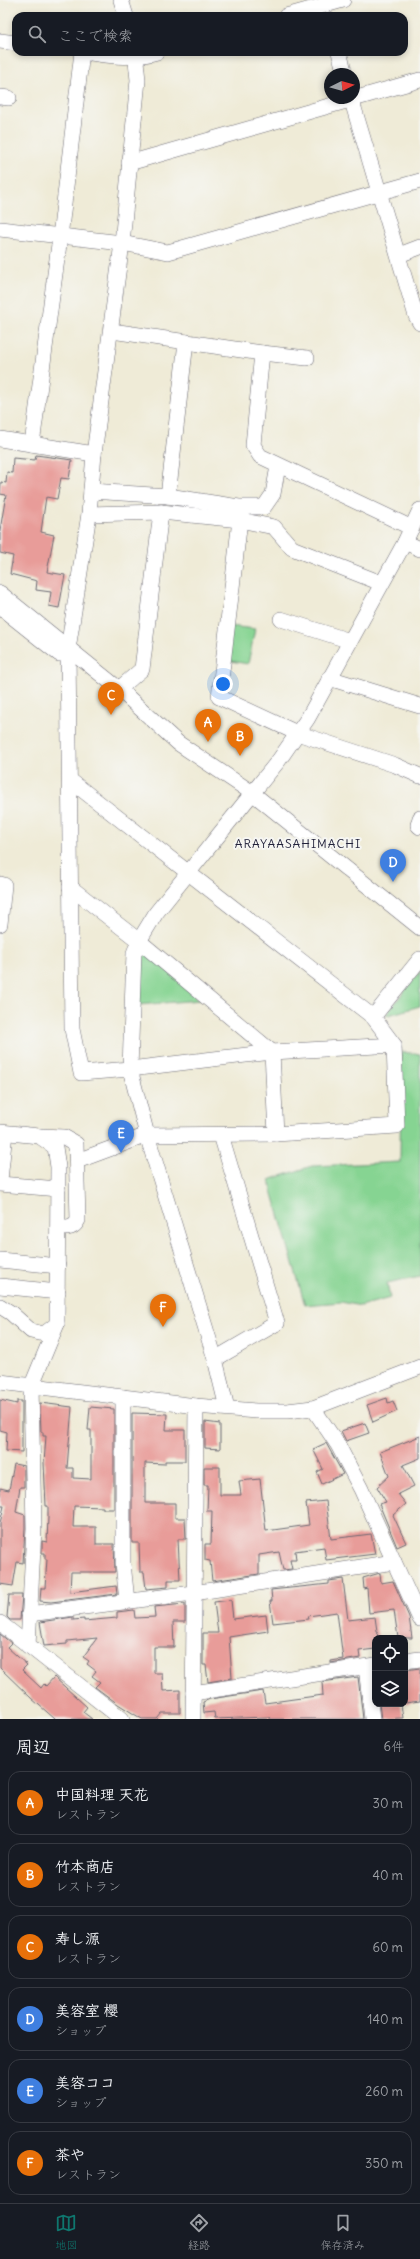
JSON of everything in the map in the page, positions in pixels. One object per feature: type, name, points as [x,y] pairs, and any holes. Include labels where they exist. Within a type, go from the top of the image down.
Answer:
[{"type":"street","points":[[121,0],[125,12]]},
{"type":"street","points":[[304,12],[327,7],[343,0]]},
{"type":"street","points":[[0,41],[12,42]]},
{"type":"street","points":[[32,444],[83,56]]},
{"type":"street","points":[[110,56],[123,58],[132,56]]},
{"type":"street","points":[[136,56],[138,80],[122,244],[112,331],[94,454],[89,514],[68,655],[72,1029],[82,1073],[130,1069],[272,1052],[394,1045]]},
{"type":"street","points":[[340,56],[343,68]]},
{"type":"street","points":[[360,97],[420,80]]},
{"type":"street","points":[[130,163],[335,104]]},
{"type":"street","points":[[354,104],[416,316],[420,323]]},
{"type":"street","points":[[0,229],[122,244],[168,252],[420,181]]},
{"type":"street","points":[[399,255],[420,247]]},
{"type":"street","points":[[112,331],[306,358]]},
{"type":"street","points":[[168,496],[186,342]]},
{"type":"street","points":[[262,353],[253,445],[260,456],[409,535],[420,549]]},
{"type":"street","points":[[0,439],[94,454]]},
{"type":"street","points":[[91,491],[168,496],[239,507],[264,507],[273,494],[278,466]]},
{"type":"street","points":[[227,1408],[215,1360],[147,1135],[130,1069],[133,960],[138,941],[156,913],[251,792],[279,760],[308,718],[381,583],[409,535],[420,510]]},
{"type":"street","points":[[89,514],[162,512],[240,520],[274,527],[292,548],[381,583]]},
{"type":"street","points":[[118,689],[142,669],[162,512]]},
{"type":"street","points":[[240,520],[219,697],[297,733],[395,765],[420,776]]},
{"type":"street","points":[[0,593],[68,655]]},
{"type":"street","points":[[0,608],[118,689],[178,743],[251,792],[420,928]]},
{"type":"street","points":[[282,619],[350,641]]},
{"type":"street","points":[[329,678],[420,706]]},
{"type":"street","points":[[70,781],[189,872],[373,1017],[394,1045],[397,1126],[221,1136],[147,1135],[77,1161]]},
{"type":"street","points":[[420,818],[418,825],[420,827]]},
{"type":"street","points":[[0,884],[4,885],[0,924]]},
{"type":"street","points":[[70,887],[272,1052],[276,1134]]},
{"type":"street","points":[[373,1017],[420,959]]},
{"type":"street","points":[[0,1180],[2,1133],[64,1137],[76,1144],[78,1220],[75,1226],[71,1228],[58,1228]]},
{"type":"street","points":[[28,1646],[34,1528],[31,1387],[57,1324],[58,1292],[58,1167],[55,1147],[40,1136]]},
{"type":"street","points":[[215,1360],[277,1323],[221,1136]]},
{"type":"street","points":[[0,1184],[58,1189]]},
{"type":"street","points":[[0,1260],[58,1266]]},
{"type":"street","points":[[0,1286],[58,1292]]},
{"type":"street","points":[[0,1306],[11,1313],[31,1331],[44,1334],[57,1324]]},
{"type":"street","points":[[0,1382],[196,1406],[287,1411],[312,1408],[420,1367]]},
{"type":"street","points":[[123,1397],[122,1563],[127,1601]]},
{"type":"street","points":[[193,1719],[193,1593],[196,1406]]},
{"type":"street","points":[[312,1408],[338,1445],[361,1489],[420,1619]]},
{"type":"street","points":[[29,1614],[193,1593],[394,1562]]},
{"type":"street","points":[[0,1623],[122,1719]]},
{"type":"street","points":[[408,1661],[420,1659]]},
{"type":"street","points":[[193,1693],[370,1666],[372,1719]]},
{"type":"green space","points":[[230,626],[255,629],[248,664],[225,660]]},
{"type":"green space","points":[[148,953],[200,1000],[138,1005],[143,955]]},
{"type":"green space","points":[[420,971],[420,1006],[385,1016]]},
{"type":"green space","points":[[401,1052],[420,1054],[420,1276],[387,1283],[390,1298],[361,1306],[341,1302],[305,1305],[269,1180],[312,1166],[400,1162]]},
{"type":"building","points":[[36,455],[72,460],[69,479],[61,478],[57,499],[46,497],[41,532],[54,535],[47,572],[65,575],[59,608],[49,606],[51,592],[36,590],[37,581],[10,574],[13,556],[0,553],[0,530],[6,495],[0,494],[1,482],[6,483],[7,472],[12,473],[13,458],[35,460]]},
{"type":"building","points":[[387,1398],[388,1403],[393,1401],[397,1411],[373,1422],[367,1405]]},
{"type":"building","points":[[0,1400],[17,1404],[17,1401],[22,1401],[22,1452],[6,1451],[7,1432],[0,1430]]},
{"type":"building","points":[[40,1403],[72,1407],[67,1468],[73,1468],[73,1478],[91,1479],[91,1430],[88,1430],[90,1407],[114,1409],[114,1509],[74,1506],[73,1527],[96,1527],[96,1544],[114,1544],[115,1572],[71,1572],[70,1592],[116,1586],[117,1594],[51,1602],[40,1601],[41,1588],[45,1588],[47,1559],[45,1559],[45,1553],[42,1553],[42,1541],[47,1542],[48,1506],[46,1506],[44,1463],[46,1436],[43,1436],[43,1432],[41,1432]]},
{"type":"building","points":[[132,1413],[167,1414],[166,1430],[185,1430],[185,1461],[165,1461],[165,1464],[145,1463],[145,1503],[175,1503],[175,1518],[185,1518],[186,1539],[178,1539],[180,1580],[168,1580],[168,1587],[146,1589],[144,1572],[140,1572],[139,1543],[132,1543]]},
{"type":"building","points":[[205,1422],[220,1424],[220,1449],[205,1448]]},
{"type":"building","points":[[365,1423],[369,1433],[346,1441],[341,1431]]},
{"type":"building","points":[[420,1436],[420,1458],[403,1465],[414,1486],[398,1494],[406,1504],[393,1515],[406,1543],[397,1547],[379,1504],[386,1502],[377,1487],[389,1476],[380,1452]]},
{"type":"building","points":[[326,1443],[343,1474],[322,1484],[317,1472],[323,1469],[313,1449]]},
{"type":"building","points":[[14,1464],[24,1466],[24,1487],[20,1487],[16,1512],[25,1515],[25,1528],[23,1563],[17,1562],[13,1586],[0,1584],[0,1523],[4,1506],[0,1506],[0,1488],[9,1490]]},
{"type":"building","points":[[204,1467],[220,1467],[220,1495],[241,1495],[239,1481],[260,1479],[266,1531],[309,1525],[306,1503],[326,1501],[331,1539],[371,1534],[375,1554],[326,1560],[324,1547],[295,1551],[296,1560],[290,1560],[292,1569],[283,1570],[279,1552],[259,1555],[259,1574],[212,1581],[210,1561],[205,1560],[205,1544],[211,1544],[212,1511],[207,1511],[208,1485],[204,1485]]},
{"type":"building","points":[[380,1573],[381,1583],[393,1581],[409,1617],[412,1638],[408,1638],[408,1635],[398,1635],[394,1610],[369,1613],[367,1588],[364,1589],[363,1578]]},
{"type":"building","points":[[343,1579],[348,1620],[375,1617],[378,1635],[372,1635],[372,1649],[359,1651],[360,1658],[331,1663],[331,1661],[343,1659],[337,1612],[308,1616],[309,1619],[273,1623],[270,1601],[272,1601],[271,1590],[329,1584],[329,1581]]},
{"type":"building","points":[[9,1595],[22,1595],[20,1620],[10,1620],[7,1617]]},
{"type":"building","points":[[231,1600],[233,1619],[266,1615],[268,1631],[229,1637],[232,1678],[208,1682],[206,1665],[203,1665],[203,1633],[218,1633],[214,1602]]},
{"type":"building","points":[[185,1604],[185,1622],[173,1622],[174,1647],[154,1647],[154,1673],[162,1673],[163,1691],[180,1690],[180,1713],[162,1713],[157,1719],[142,1719],[95,1687],[100,1682],[92,1676],[96,1671],[87,1664],[89,1661],[83,1657],[97,1638],[67,1641],[67,1644],[44,1646],[40,1622],[73,1617],[73,1620],[84,1619],[84,1621],[117,1618],[117,1612],[134,1610],[135,1618],[155,1617],[154,1607]]},
{"type":"building","points":[[0,1634],[11,1643],[7,1647],[27,1665],[22,1670],[41,1688],[44,1684],[46,1686],[54,1677],[87,1707],[83,1712],[92,1719],[55,1719],[31,1698],[0,1668]]},
{"type":"building","points":[[420,1668],[420,1701],[408,1703],[408,1670]]},
{"type":"building","points":[[358,1677],[363,1719],[270,1719],[270,1717],[215,1719],[214,1712],[204,1713],[203,1702],[210,1699],[263,1691],[265,1703],[323,1695],[322,1682]]},
{"type":"building","points":[[379,1707],[401,1707],[403,1718],[381,1719]]},
{"type":"place","name":"寿し源","points":[[111,715]]},
{"type":"place","name":"中国料理 天花","points":[[208,742]]},
{"type":"place","name":"竹本商店","points":[[240,756]]},
{"type":"place","name":"美容室 櫻","points":[[393,882]]},
{"type":"place","name":"美容ココ","points":[[121,1153]]},
{"type":"place","name":"茶や","points":[[163,1327]]},
{"type":"district","name":"ARAYAASAHIMACHI","points":[[298,844]]}]
